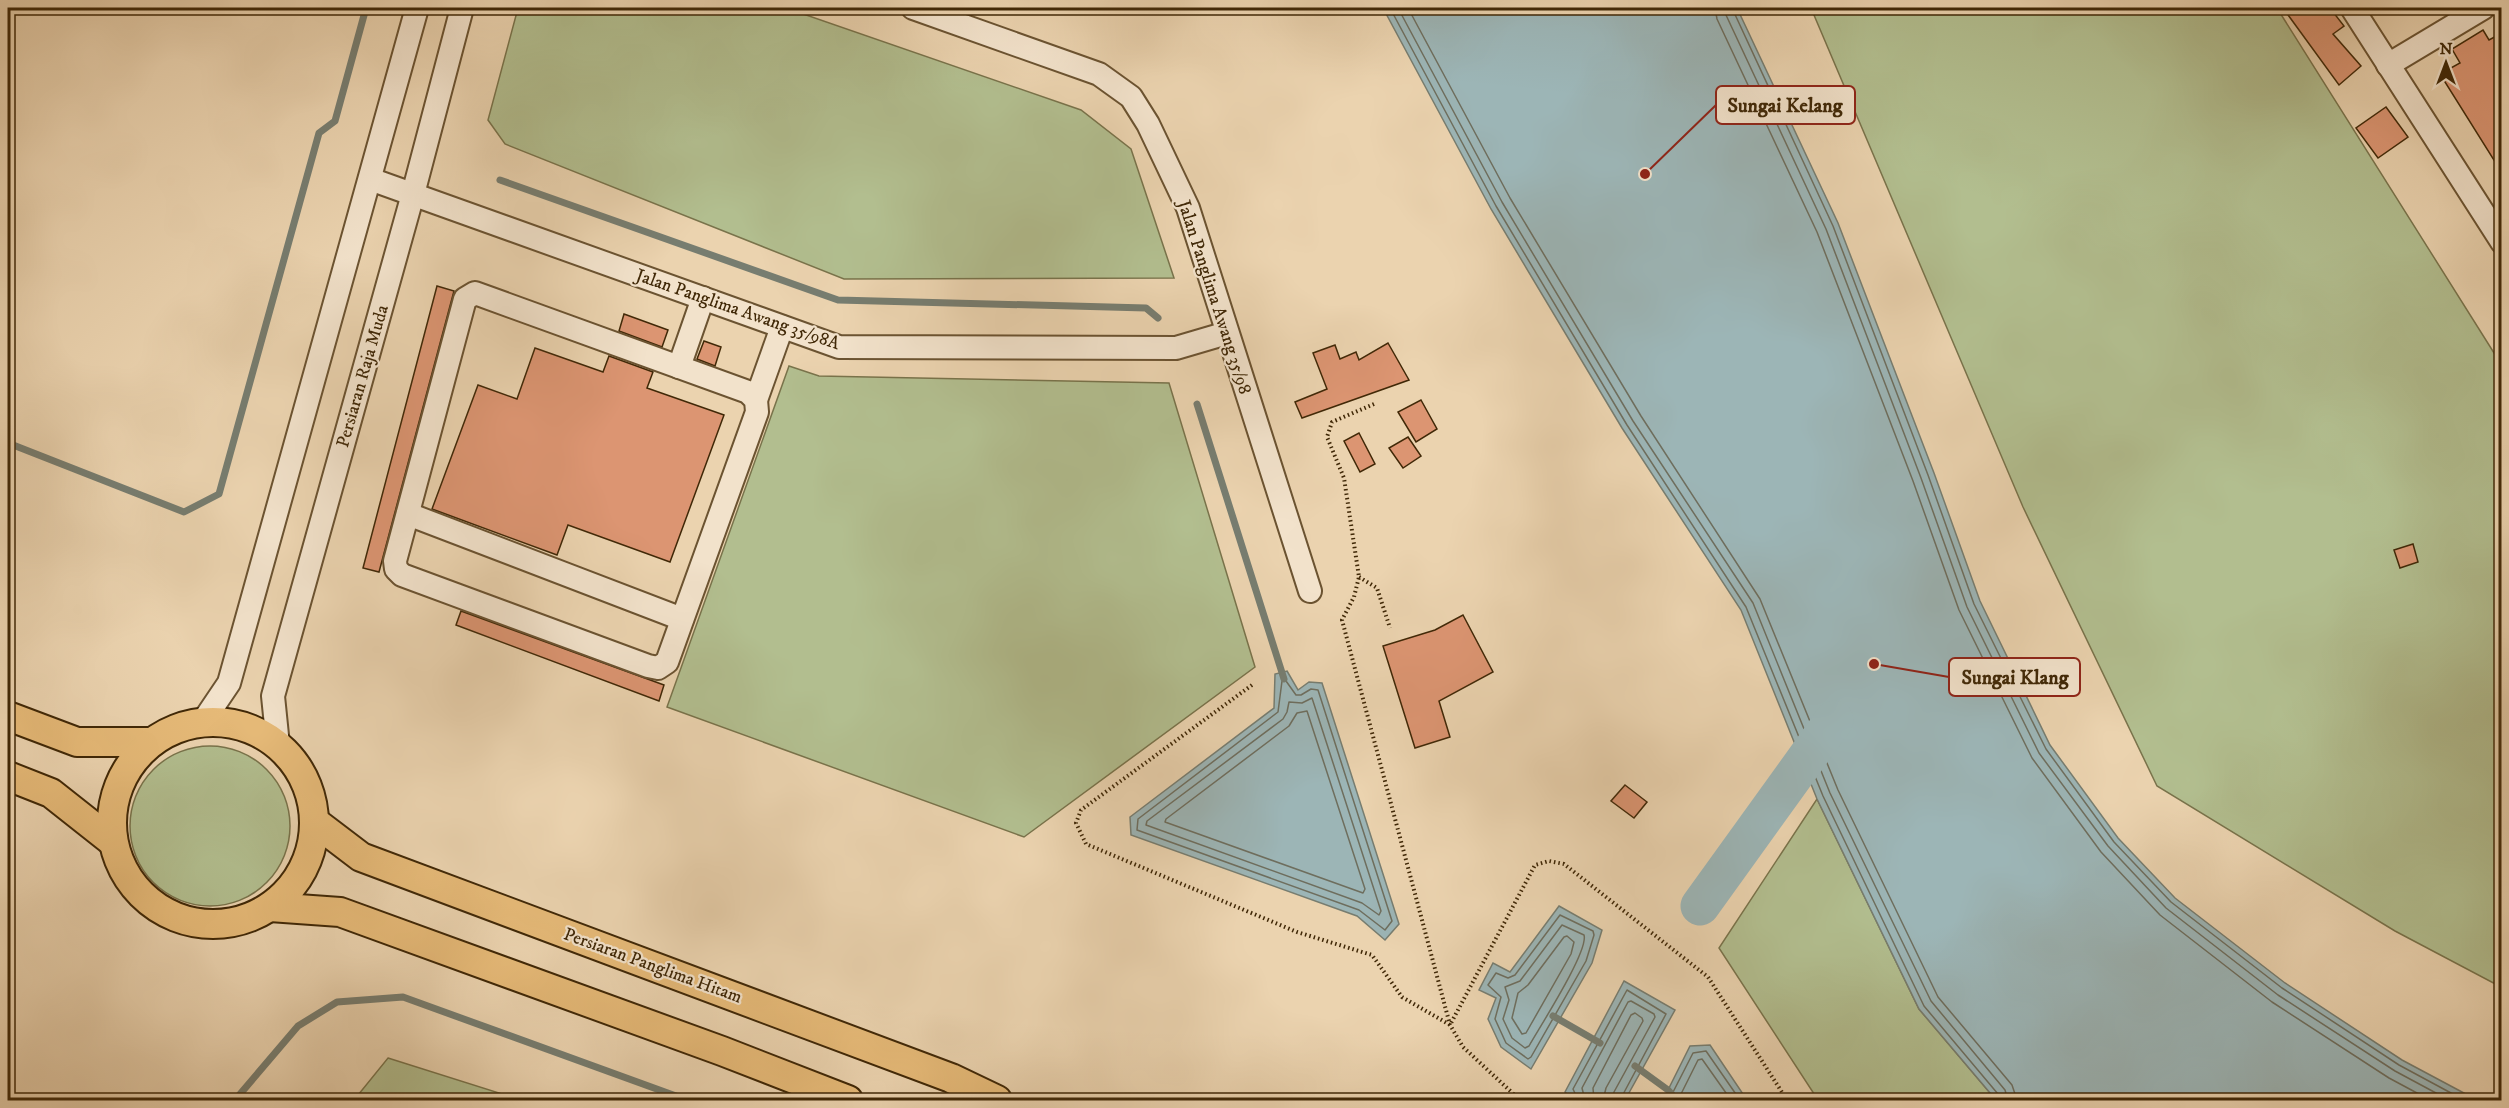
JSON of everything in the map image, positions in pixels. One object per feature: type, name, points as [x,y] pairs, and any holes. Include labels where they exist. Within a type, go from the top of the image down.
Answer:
[{"type":"main road","points":[[8,716],[77,742],[152,742]]},
{"type":"main road","points":[[222,722],[242,726],[261,734],[278,745],[298,766],[311,792],[315,822],[311,855],[295,884],[270,907],[247,919],[221,925],[195,923],[172,916],[151,903],[133,886],[120,865],[113,842],[112,819],[115,797],[123,776],[152,742],[176,729],[202,723],[222,722]]},
{"type":"main road","points":[[8,776],[51,793],[113,842]]},
{"type":"main road","name":"Persiaran Panglima Hitam","points":[[315,822],[361,857],[951,1078],[997,1101]]},
{"type":"main road","points":[[270,907],[340,912],[722,1051],[848,1101]]},
{"type":"street","points":[[202,723],[229,683],[417,8]]},
{"type":"street","name":"Persiaran Raja Muda","points":[[278,745],[273,696],[413,194],[462,8]]},
{"type":"street","name":"Jalan Panglima Awang 35/98","points":[[913,8],[1099,74],[1131,97],[1148,124],[1188,208],[1310,591]]},
{"type":"street","points":[[2352,8],[2502,243]]},
{"type":"street","points":[[2388,65],[2483,8]]},
{"type":"street","name":"Jalan Panglima Awang 35/98A","points":[[370,179],[839,347],[1176,348],[1227,333]]},
{"type":"street","points":[[756,400],[748,392],[474,292],[465,299],[395,561],[396,569],[402,575],[658,668],[667,662],[757,412],[756,400],[782,327]]},
{"type":"street","points":[[679,367],[703,298]]},
{"type":"street","points":[[408,514],[682,619]]},
{"type":"path","points":[[1374,405],[1332,422],[1327,437],[1344,478],[1359,577],[1354,597],[1342,620],[1450,1025],[1463,1047],[1520,1101]]},
{"type":"path","points":[[1359,577],[1377,588],[1390,628]]},
{"type":"path","points":[[1252,685],[1081,810],[1076,823],[1086,844],[1297,932],[1372,955],[1402,997],[1450,1025]]},
{"type":"path","points":[[1450,1025],[1535,865],[1549,861],[1557,862],[1564,864],[1708,977],[1786,1101]]},
{"type":"green space","points":[[518,8],[786,8],[1081,110],[1131,149],[1174,278],[844,279],[505,144],[488,120]]},
{"type":"green space","points":[[1811,8],[2277,8],[2501,364],[2501,987],[2395,931],[2157,786],[2023,507]]},
{"type":"green space","points":[[789,366],[819,376],[1169,383],[1255,667],[1024,837],[667,707]]},
{"type":"green space","points":[[210,746],[226,747],[241,752],[255,759],[267,769],[277,781],[284,795],[289,810],[289,842],[284,857],[277,871],[267,883],[255,893],[241,900],[226,905],[210,906],[194,905],[179,900],[165,893],[153,883],[143,871],[136,857],[131,842],[130,826],[131,810],[136,795],[143,781],[153,769],[165,759],[179,752],[194,747]]},
{"type":"green space","points":[[1817,799],[1919,1009],[1996,1100],[1818,1100],[1719,948]]},
{"type":"green space","points":[[388,1058],[521,1100],[354,1100]]},
{"type":"water","points":[[1383,8],[1737,8],[1838,223],[1934,473],[1980,601],[2050,745],[2118,838],[2175,898],[2285,983],[2402,1060],[2477,1100],[1996,1100],[1919,1009],[1817,799],[1741,610],[1622,428],[1491,209]]},
{"type":"water","points":[[1287,671],[1298,690],[1309,682],[1322,683],[1399,924],[1385,940],[1357,916],[1131,835],[1130,817],[1274,708],[1275,674]]},
{"type":"water","points":[[1559,906],[1602,930],[1592,963],[1531,1069],[1501,1047],[1488,1019],[1496,998],[1479,990],[1493,963],[1510,972]]},
{"type":"water","points":[[1624,981],[1675,1010],[1625,1100],[1574,1100],[1565,1092]]},
{"type":"water","points":[[1710,1045],[1747,1100],[1663,1100],[1690,1046]]},
{"type":"building","points":[[2283,8],[2330,8],[2344,26],[2333,34],[2361,66],[2339,85]]},
{"type":"building","points":[[2483,30],[2489,40],[2502,33],[2502,173],[2440,74],[2460,63],[2452,49]]},
{"type":"building","points":[[2386,107],[2408,137],[2378,158],[2356,128]]},
{"type":"building","points":[[437,286],[454,291],[379,572],[363,568]]},
{"type":"building","points":[[624,314],[668,330],[662,347],[619,331]]},
{"type":"building","points":[[704,341],[721,347],[715,366],[697,359]]},
{"type":"building","points":[[1388,343],[1409,380],[1302,418],[1295,402],[1327,389],[1313,353],[1335,345],[1340,359],[1356,352],[1359,360]]},
{"type":"building","points":[[535,348],[603,372],[609,356],[653,372],[647,388],[724,415],[670,562],[568,525],[557,555],[432,509],[478,385],[517,399]]},
{"type":"building","points":[[1421,400],[1437,429],[1416,442],[1398,412]]},
{"type":"building","points":[[1359,433],[1375,464],[1360,472],[1344,441]]},
{"type":"building","points":[[1408,437],[1421,456],[1403,468],[1389,448]]},
{"type":"building","points":[[2413,544],[2418,562],[2400,568],[2394,550]]},
{"type":"building","points":[[461,611],[664,685],[659,701],[456,625]]},
{"type":"building","points":[[1463,615],[1493,672],[1439,701],[1450,737],[1415,748],[1383,646],[1435,630]]},
{"type":"building","points":[[1625,785],[1647,802],[1634,818],[1611,801]]},
{"type":"waterway","points":[[8,443],[184,512],[219,494],[319,133],[335,121],[366,8]]},
{"type":"waterway","points":[[500,180],[838,300],[1146,308],[1158,318]]},
{"type":"waterway","points":[[1197,404],[1284,679]]},
{"type":"waterway","points":[[1700,906],[1834,720]]},
{"type":"waterway","points":[[235,1100],[298,1026],[337,1002],[403,997],[687,1100]]},
{"type":"waterway","points":[[1553,1016],[1600,1043]]},
{"type":"waterway","points":[[1635,1066],[1668,1090],[1677,1100]]},
{"type":"place","name":"Sungai Kelang","points":[[1645,174]]},
{"type":"place","name":"Sungai Klang","points":[[1874,664]]}]
